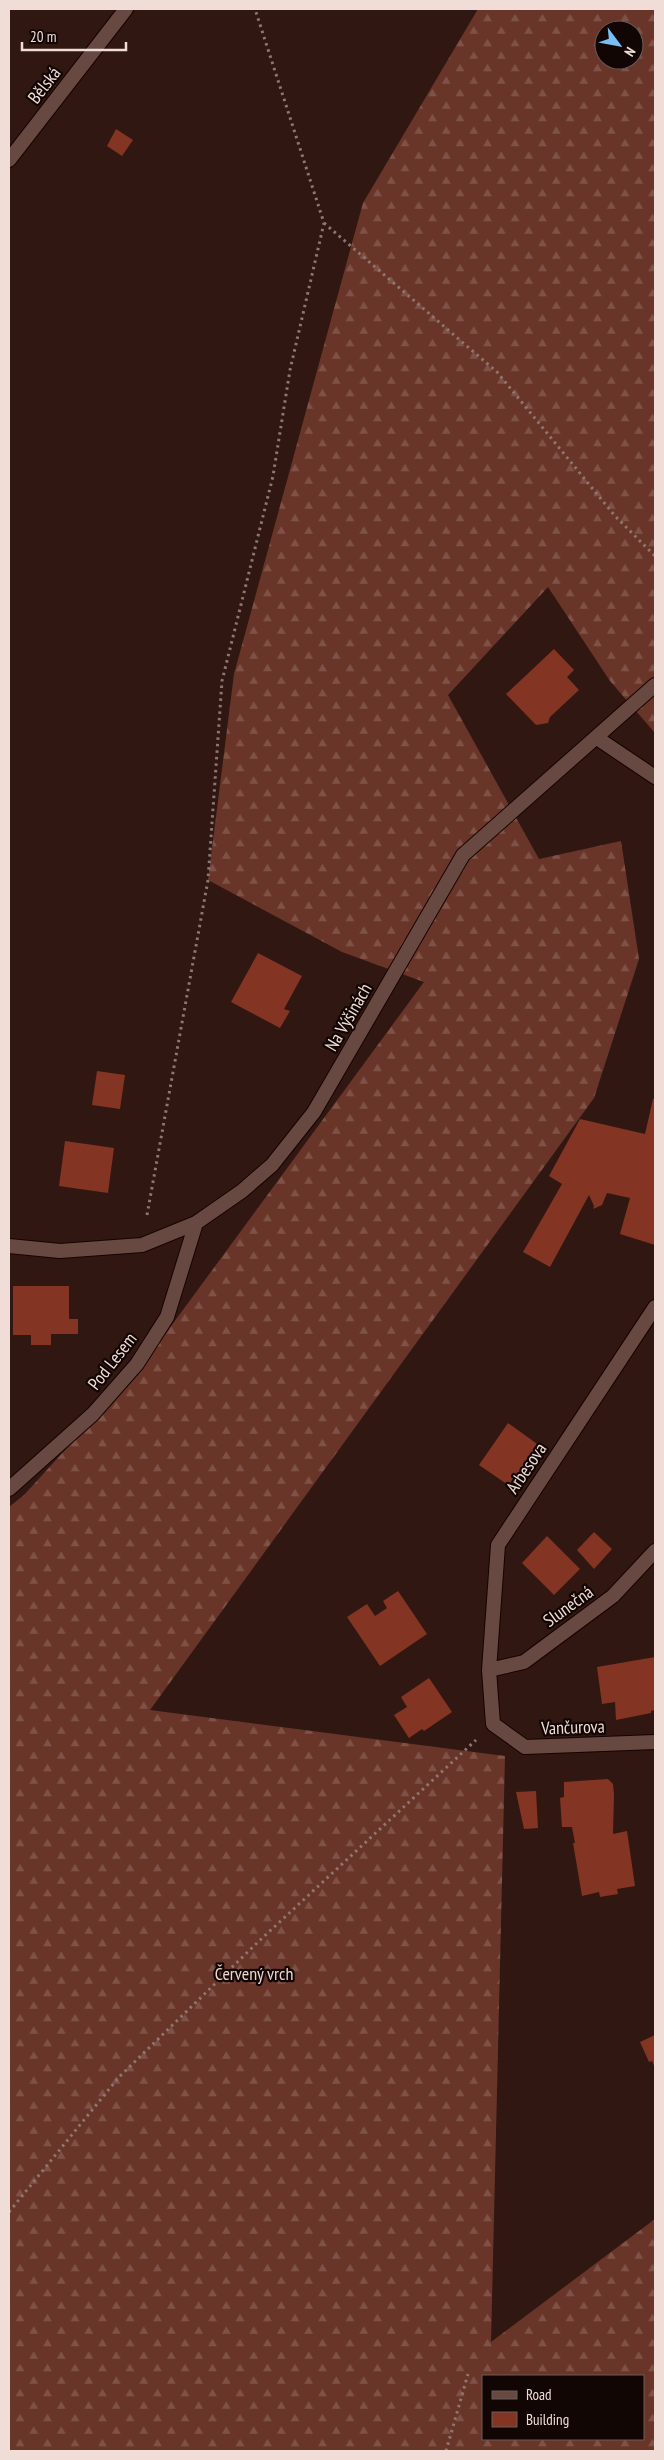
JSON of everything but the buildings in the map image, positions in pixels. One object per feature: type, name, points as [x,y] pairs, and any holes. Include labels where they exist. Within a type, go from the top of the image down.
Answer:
[{"type":"street","name":"Bělská","points":[[9,160],[126,9]]},
{"type":"street","name":"Na Výšinách","points":[[9,1246],[60,1251],[142,1245],[196,1223],[242,1191],[272,1164],[314,1112],[359,1038],[463,855],[655,686]]},
{"type":"street","points":[[596,738],[655,777]]},
{"type":"street","name":"Pod Lesem","points":[[9,1489],[93,1414],[138,1364],[167,1317],[196,1223]]},
{"type":"street","name":"Arbesova","points":[[489,1670],[498,1545],[655,1307]]},
{"type":"street","name":"Slunečná","points":[[489,1670],[524,1662],[613,1596],[655,1550]]},
{"type":"street","points":[[489,1670],[493,1724]]},
{"type":"street","name":"Vančurova","points":[[493,1724],[525,1747],[655,1742]]},
{"type":"path","points":[[142,1245],[208,880],[222,681],[273,476],[290,370],[324,223],[255,9]]},
{"type":"path","points":[[324,223],[497,372],[615,516],[655,556]]},
{"type":"path","points":[[9,2212],[119,2077],[258,1942],[493,1724]]},
{"type":"path","points":[[446,2451],[468,2374]]},
{"type":"green space","name":"Červený vrch","points":[[478,9],[655,9],[655,733],[610,681],[548,587],[448,695],[539,859],[621,841],[639,959],[594,1098],[150,1710],[505,1756],[491,2342],[655,2219],[655,2451],[9,2451],[9,1507],[24,1495],[141,1367],[424,982],[342,952],[208,880],[234,674],[363,203]]}]
